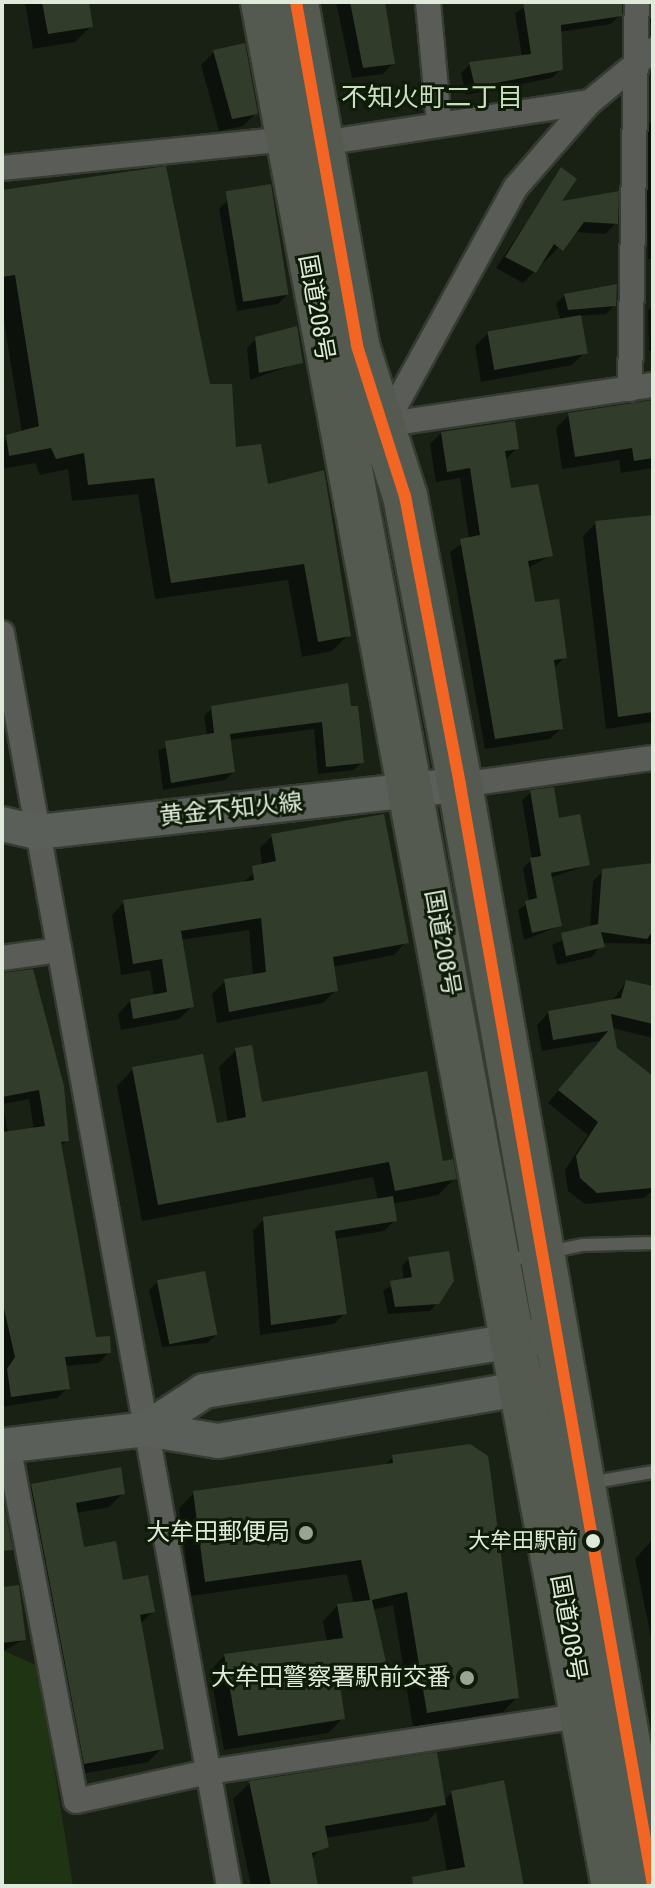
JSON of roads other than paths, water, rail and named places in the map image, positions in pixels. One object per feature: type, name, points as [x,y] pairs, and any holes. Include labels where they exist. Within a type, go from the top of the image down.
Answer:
[{"type":"highway","name":"国道208号","points":[[263,2],[304,141],[357,346],[386,423],[460,785],[521,1257]]},
{"type":"highway","name":"国道208号","points":[[296,2],[304,141],[341,433],[414,790],[521,1257],[544,1385],[584,1715],[614,1886]]},
{"type":"highway","name":"国道208号","points":[[544,1385],[582,1485],[653,1885]]},
{"type":"street","points":[[428,2],[439,124]]},
{"type":"street","points":[[341,433],[386,423],[642,387],[643,56],[637,2]]},
{"type":"street","points":[[386,423],[486,232],[546,147],[590,102],[643,56]]},
{"type":"street","points":[[2,168],[304,141],[590,102]]},
{"type":"street","points":[[2,633],[229,1886]]},
{"type":"street","points":[[460,785],[653,758]]},
{"type":"street","name":"黄金不知火線","points":[[2,824],[38,832],[460,785]]},
{"type":"street","points":[[2,958],[59,950]]},
{"type":"street","points":[[146,1429],[204,1391],[536,1337]]},
{"type":"street","points":[[544,1385],[218,1441],[146,1429],[5,1445],[76,1801],[208,1772],[584,1715]]},
{"type":"lane","points":[[521,1257],[653,1243]]},
{"type":"lane","points":[[582,1485],[653,1472]]},
{"type":"place","name":"大牟田郵便局","points":[[306,1533]]},
{"type":"place","name":"大牟田駅前","points":[[593,1541]]},
{"type":"place","name":"大牟田警察署駅前交番","points":[[467,1678]]},
{"type":"district","name":"不知火町二丁目","points":[[432,98]]}]
